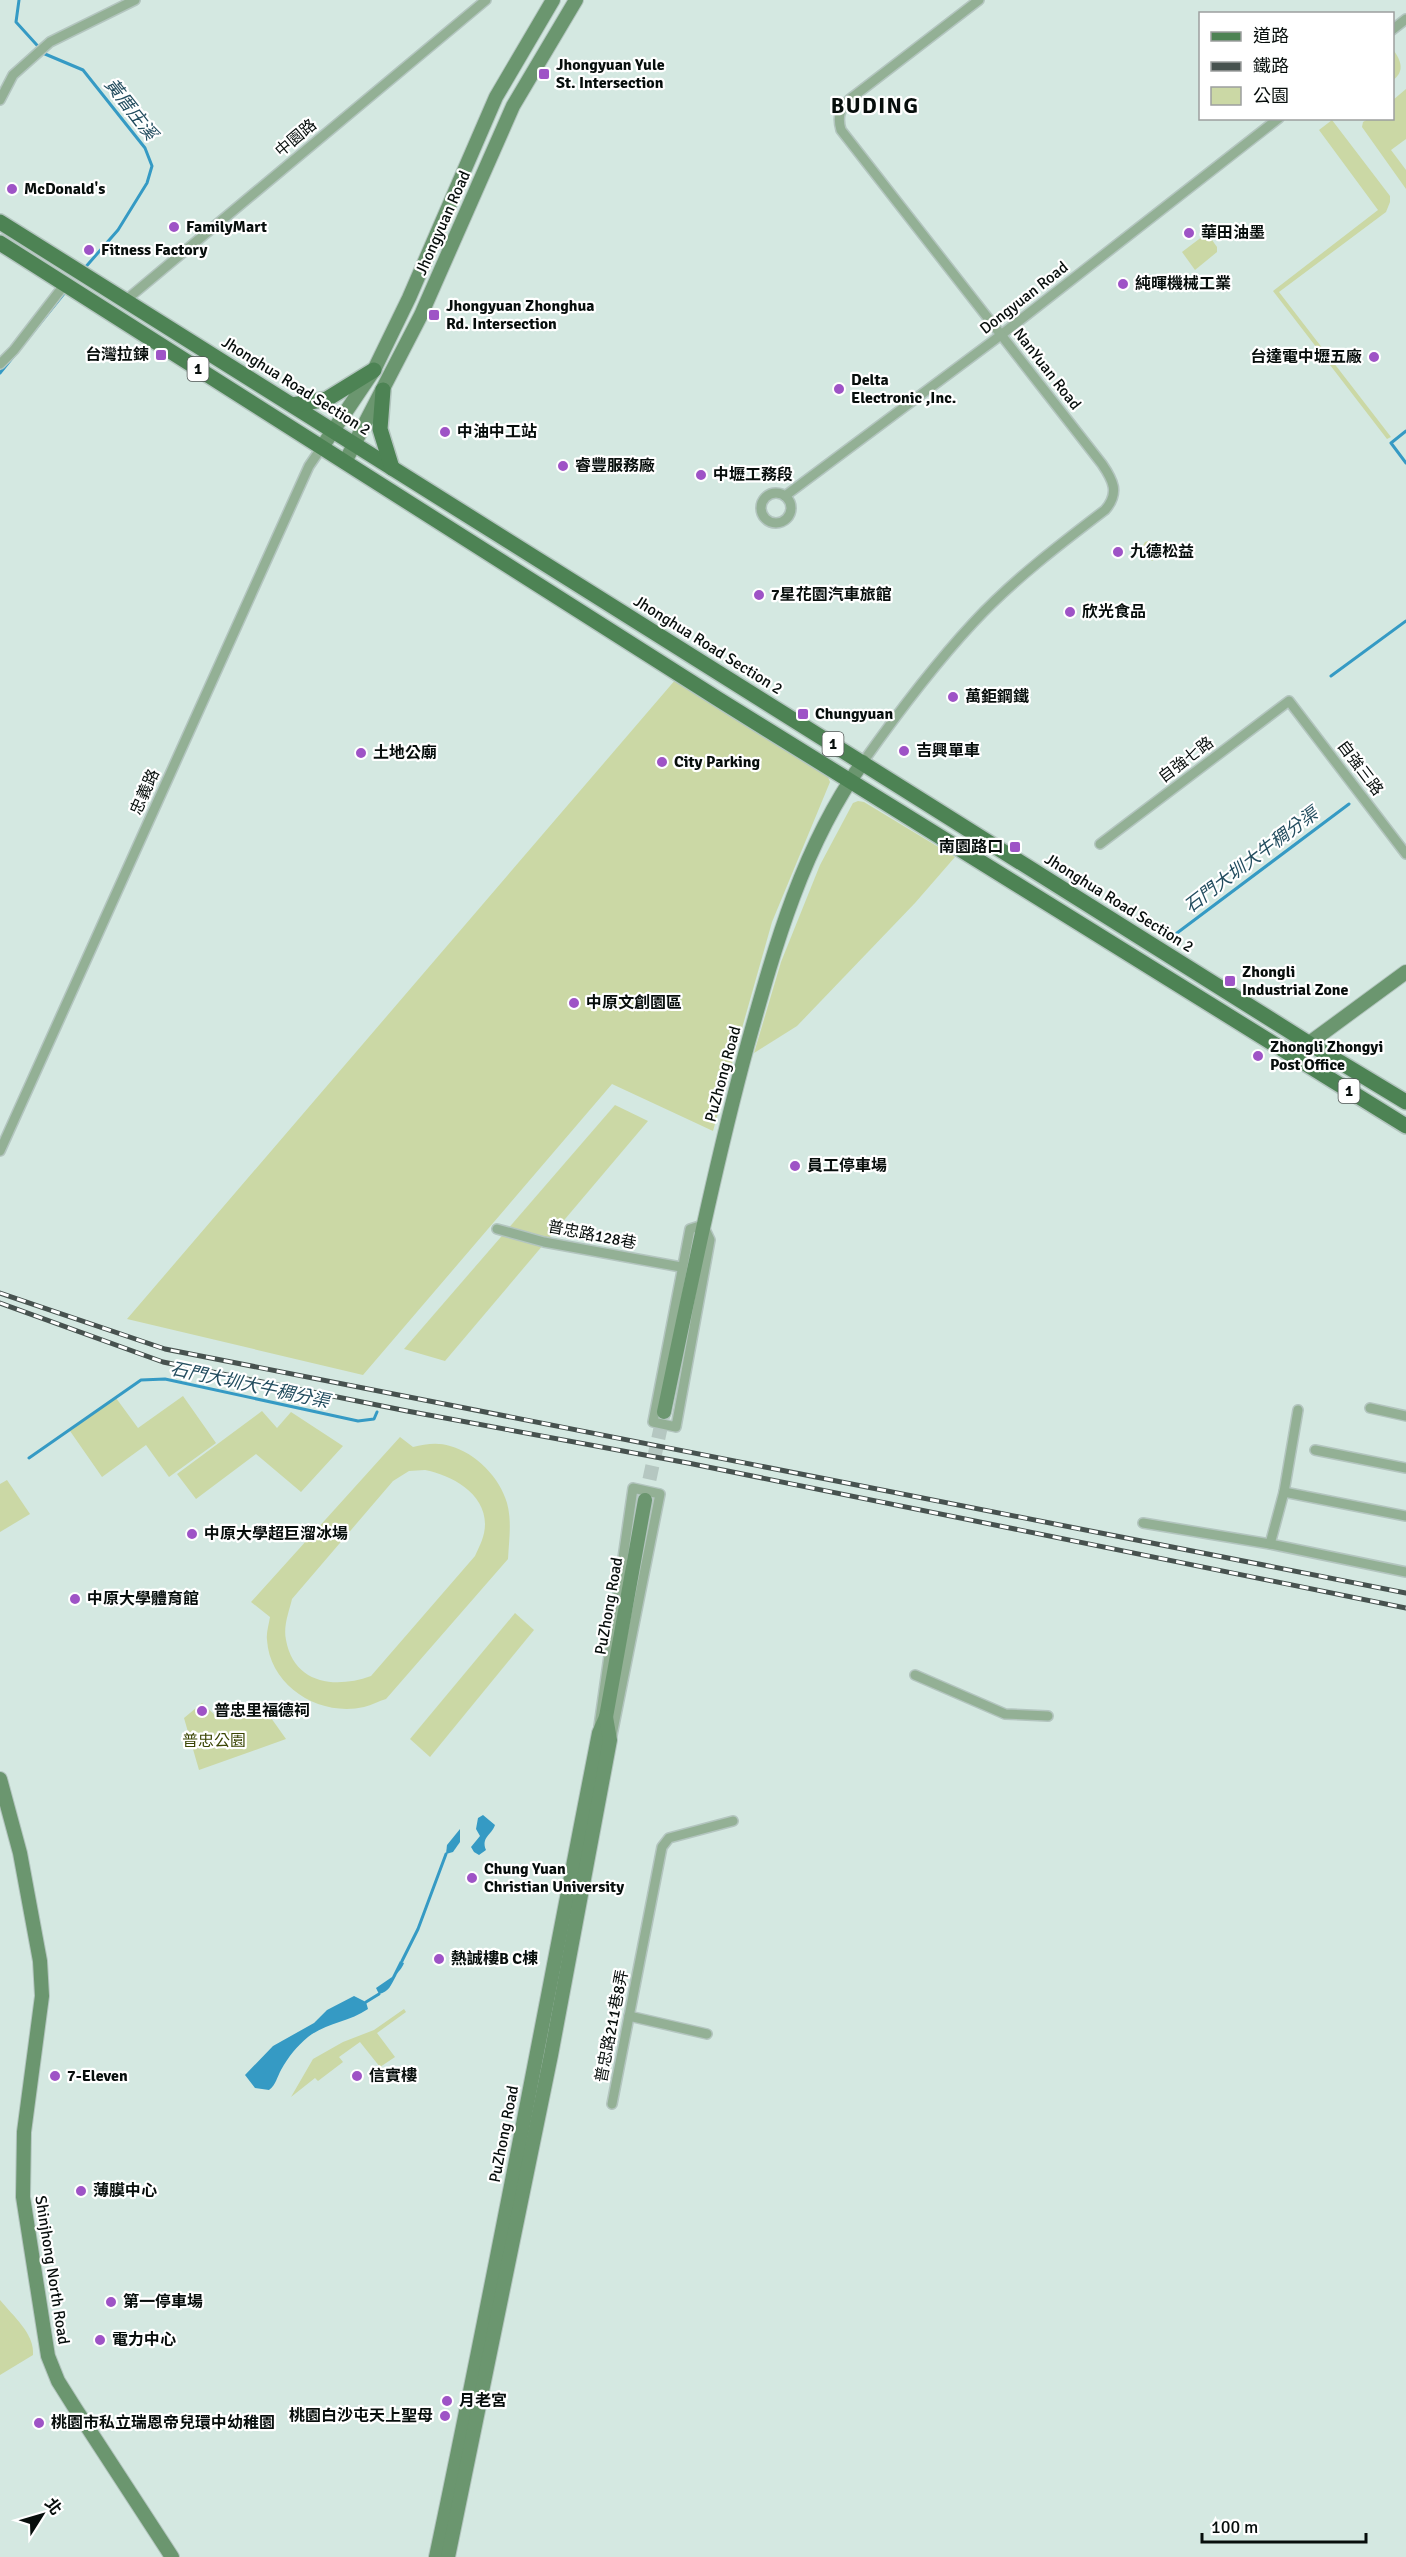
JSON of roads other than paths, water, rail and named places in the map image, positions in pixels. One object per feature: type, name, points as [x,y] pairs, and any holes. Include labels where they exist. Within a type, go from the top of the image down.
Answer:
[{"type":"main road","name":"Jhonghua Road Section 2","points":[[0,222],[1310,1044]]},
{"type":"main road","name":"1","points":[[0,243],[849,781],[1406,1126]]},
{"type":"main road","points":[[293,405],[327,399],[374,370]]},
{"type":"main road","points":[[383,390],[381,429],[392,468]]},
{"type":"main road","name":"1","points":[[1310,1044],[1406,1102]]},
{"type":"street","points":[[0,100],[13,75],[50,42],[135,0]]},
{"type":"street","name":"中園路","points":[[126,300],[486,0]]},
{"type":"street","name":"Jhongyuan Road","points":[[322,447],[374,370],[409,298],[496,97],[553,0]]},
{"type":"street","name":"Jhongyuan Road","points":[[345,462],[356,445],[421,315],[513,106],[576,0]]},
{"type":"street","name":"NanYuan Road","points":[[863,762],[932,669],[975,621],[1046,554],[1105,510],[1113,498],[1114,486],[1102,464],[849,139],[839,123],[839,114],[850,99],[979,0]]},
{"type":"street","points":[[1394,28],[1406,19]]},
{"type":"street","name":"Dongyuan Road","points":[[785,496],[1001,335],[1276,120]]},
{"type":"street","points":[[0,364],[70,287]]},
{"type":"street","name":"忠義路","points":[[0,1151],[309,466],[322,447]]},
{"type":"street","name":"自強七路","points":[[1100,844],[1289,701]]},
{"type":"street","name":"自強三路","points":[[1289,701],[1406,854]]},
{"type":"street","name":"PuZhong Road","points":[[663,1412],[703,1225],[769,967],[794,894],[821,832],[849,781],[863,762]]},
{"type":"street","points":[[1293,1055],[1406,972]]},
{"type":"street","points":[[703,1225],[710,1240],[676,1427],[652,1422],[681,1267],[690,1229],[703,1225]]},
{"type":"street","name":"普忠路128巷","points":[[497,1229],[543,1242],[681,1267]]},
{"type":"street","points":[[1370,1408],[1406,1416]]},
{"type":"street","points":[[1270,1544],[1284,1492],[1298,1410]]},
{"type":"street","points":[[1315,1450],[1406,1468]]},
{"type":"street","points":[[633,1488],[660,1494],[604,1736],[633,1488]]},
{"type":"street","points":[[1284,1492],[1406,1516]]},
{"type":"street","name":"PuZhong Road","points":[[448,2557],[551,2055],[606,1717],[645,1500]]},
{"type":"street","points":[[1143,1523],[1270,1544],[1406,1572]]},
{"type":"street","points":[[915,1675],[1005,1714],[1047,1716]]},
{"type":"street","name":"PuZhong Road","points":[[435,2557],[522,2137],[553,1960],[604,1736]]},
{"type":"street","name":"Shinjhong North Road","points":[[0,1779],[20,1853],[40,1961],[42,1996],[24,2132],[23,2198],[48,2356],[58,2381],[172,2557]]},
{"type":"street","name":"普忠路211巷8弄","points":[[612,2104],[662,1847],[669,1838],[734,1821]]},
{"type":"street","points":[[629,2016],[707,2034]]},
{"type":"water","points":[[483,1815],[495,1825],[486,1839],[486,1850],[479,1855],[471,1847],[480,1836],[476,1829],[478,1818]]},
{"type":"water","points":[[460,1829],[460,1842],[453,1852],[446,1854],[447,1845]]},
{"type":"water","points":[[400,1961],[404,1963],[391,1985],[385,1992],[379,1994],[376,1988],[392,1977]]},
{"type":"water","points":[[354,1996],[366,2002],[368,2009],[315,2032],[296,2048],[269,2090],[255,2088],[245,2075],[273,2046],[314,2023],[327,2010]]},
{"type":"waterway","name":"黃厝庄溪","points":[[19,0],[16,22],[45,54],[83,70],[145,148],[152,166],[147,183],[118,230],[83,270]]},
{"type":"waterway","name":"黃厝庄溪","points":[[0,373],[66,291]]},
{"type":"waterway","name":"石門大圳大牛稠分渠","points":[[1406,431],[1391,443],[1406,463]]},
{"type":"waterway","name":"石門大圳大牛稠分渠","points":[[1331,676],[1406,621]]},
{"type":"waterway","name":"石門大圳大牛稠分渠","points":[[1169,939],[1349,804]]},
{"type":"waterway","name":"石門大圳大牛稠分渠","points":[[29,1458],[141,1380],[165,1379],[358,1421],[374,1419],[377,1412]]},
{"type":"waterway","points":[[402,1961],[418,1929],[446,1854]]},
{"type":"waterway","points":[[366,2002],[379,1994]]},
{"type":"tunnel","points":[[645,1500],[664,1412]]},
{"type":"railway","points":[[0,1293],[165,1349],[1406,1593]]},
{"type":"railway","points":[[0,1303],[163,1362],[407,1411],[688,1463],[1406,1608]]},
{"type":"place","name":"Jhongyuan Yule St. Intersection","points":[[544,74]]},
{"type":"place","name":"McDonald's","points":[[12,189]]},
{"type":"place","name":"FamilyMart","points":[[174,227]]},
{"type":"place","name":"華田油墨","points":[[1189,233]]},
{"type":"place","name":"Fitness Factory","points":[[89,250]]},
{"type":"place","name":"純暉機械工業","points":[[1123,284]]},
{"type":"place","name":"Jhongyuan Zhonghua Rd. Intersection","points":[[434,315]]},
{"type":"place","name":"台灣拉鍊","points":[[161,355]]},
{"type":"place","name":"台達電中壢五廠","points":[[1374,357]]},
{"type":"place","name":"Delta Electronic ,Inc.","points":[[839,389]]},
{"type":"place","name":"中油中工站","points":[[445,432]]},
{"type":"place","name":"睿豐服務廠","points":[[563,466]]},
{"type":"place","name":"中壢工務段","points":[[701,475]]},
{"type":"place","name":"九德松益","points":[[1118,552]]},
{"type":"place","name":"7星花園汽車旅館","points":[[759,595]]},
{"type":"place","name":"欣光食品","points":[[1070,612]]},
{"type":"place","name":"萬鉅鋼鐵","points":[[953,697]]},
{"type":"place","name":"Chungyuan","points":[[803,714]]},
{"type":"place","name":"吉興單車","points":[[904,751]]},
{"type":"place","name":"土地公廟","points":[[361,753]]},
{"type":"place","name":"City Parking","points":[[662,762]]},
{"type":"place","name":"南園路口","points":[[1015,847]]},
{"type":"place","name":"Zhongli Industrial Zone","points":[[1230,981]]},
{"type":"place","name":"中原文創園區","points":[[574,1003]]},
{"type":"place","name":"Zhongli Zhongyi Post Office","points":[[1258,1056]]},
{"type":"place","name":"員工停車場","points":[[795,1166]]},
{"type":"place","name":"中原大學超巨溜冰場","points":[[192,1534]]},
{"type":"place","name":"中原大學體育館","points":[[75,1599]]},
{"type":"place","name":"普忠里福德祠","points":[[202,1711]]},
{"type":"place","name":"Chung Yuan Christian University","points":[[472,1878]]},
{"type":"place","name":"熱誠樓B C棟","points":[[439,1959]]},
{"type":"place","name":"7-Eleven","points":[[55,2076]]},
{"type":"place","name":"信實樓","points":[[357,2076]]},
{"type":"place","name":"薄膜中心","points":[[81,2191]]},
{"type":"place","name":"第一停車場","points":[[111,2302]]},
{"type":"place","name":"電力中心","points":[[100,2340]]},
{"type":"place","name":"月老宮","points":[[447,2401]]},
{"type":"place","name":"桃園白沙屯天上聖母","points":[[445,2416]]},
{"type":"place","name":"桃園市私立瑞恩帝兒環中幼稚園","points":[[39,2423]]},
{"type":"district","name":"BUDING","points":[[875,105]]},
{"type":"park label","name":"普忠公園","points":[[214,1741]]}]
